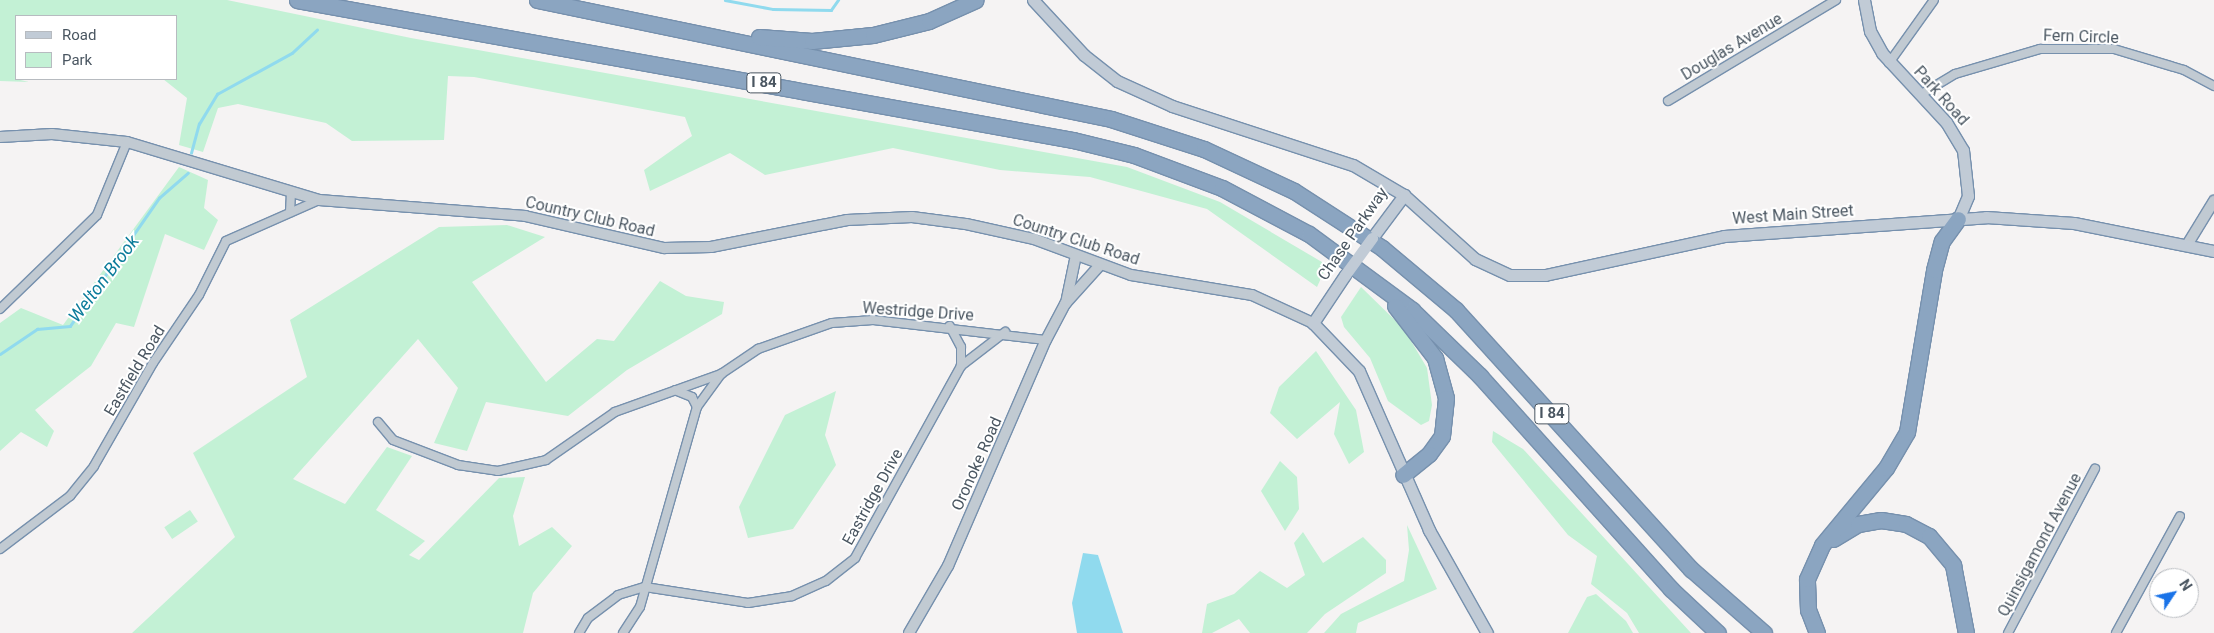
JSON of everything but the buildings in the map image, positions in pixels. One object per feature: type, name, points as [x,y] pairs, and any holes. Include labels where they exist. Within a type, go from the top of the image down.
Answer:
[{"type":"highway","points":[[283,0],[334,7]]},
{"type":"highway","name":"I 84","points":[[297,0],[1095,144],[1194,176],[1309,234],[1363,270],[1434,330],[1648,565],[1718,633]]},
{"type":"highway","name":"I 84","points":[[537,0],[1111,119],[1204,149],[1294,191],[1382,248],[1456,310],[1692,569],[1764,633]]},
{"type":"highway","points":[[587,10],[812,41],[892,32],[976,0]]},
{"type":"highway","points":[[1807,579],[1822,545],[1886,468],[1907,432],[1934,270],[1942,241],[1958,219]]},
{"type":"highway","points":[[1309,234],[1396,307],[1440,370],[1446,405],[1442,436],[1430,454],[1404,474]]},
{"type":"highway","points":[[1817,633],[1808,610],[1807,579],[1816,558],[1847,529],[1875,521],[1906,524],[1929,536],[1947,554],[1957,577],[1966,633]]},
{"type":"main road","name":"Chase Parkway","points":[[1033,0],[1084,55],[1133,90],[1172,106],[1334,156],[1404,195],[1334,290],[1313,323]]},
{"type":"main road","name":"Park Road","points":[[1864,0],[1870,31],[1889,62],[1946,122],[1964,150],[1968,196],[1958,219]]},
{"type":"main road","name":"West Main Street","points":[[1404,195],[1475,259],[1522,276],[1715,237],[1958,219],[2057,220],[2214,251]]},
{"type":"main road","points":[[1313,323],[1359,371],[1443,557],[1487,633]]},
{"type":"street","name":"Douglas Avenue","points":[[1668,101],[1836,0]]},
{"type":"street","points":[[1889,62],[1934,0]]},
{"type":"street","name":"Fern Circle","points":[[1920,95],[1955,74],[2040,49],[2114,49],[2184,70],[2214,86]]},
{"type":"street","name":"Country Club Road","points":[[0,137],[52,134],[127,142],[319,200],[525,216],[664,248],[711,247],[817,223],[912,218],[1020,235],[1100,265],[1146,278],[1252,295],[1313,323]]},
{"type":"street","points":[[0,309],[97,215],[127,142]]},
{"type":"street","points":[[290,212],[291,191]]},
{"type":"street","name":"Eastfield Road","points":[[0,549],[70,496],[94,466],[153,363],[199,295],[226,241],[319,200]]},
{"type":"street","points":[[2187,245],[2214,201]]},
{"type":"street","name":"Oronoke Road","points":[[1065,304],[1076,255]]},
{"type":"street","name":"Oronoke Road","points":[[909,633],[948,566],[1046,340],[1065,304],[1100,265]]},
{"type":"street","name":"Westridge Drive","points":[[623,633],[640,607],[697,407],[721,374],[758,348],[832,324],[872,320],[1005,332],[1046,340]]},
{"type":"street","points":[[950,326],[962,347],[961,366]]},
{"type":"street","name":"Eastridge Drive","points":[[579,633],[588,618],[618,595],[645,587],[748,603],[792,596],[826,581],[854,558],[961,366],[1005,332]]},
{"type":"street","points":[[378,422],[393,440],[458,465],[498,471],[546,460],[615,412],[721,374]]},
{"type":"street","points":[[676,390],[692,397],[697,407]]},
{"type":"street","name":"Quinsigamond Avenue","points":[[2010,630],[2095,469]]},
{"type":"street","points":[[2116,633],[2180,516]]},
{"type":"street","points":[[2010,630],[2019,633]]},
{"type":"green space","points":[[0,0],[227,0],[411,38],[1127,167],[1220,202],[1327,265],[1317,287],[1207,209],[1090,177],[1000,170],[893,148],[765,175],[730,153],[650,191],[644,170],[692,136],[685,117],[474,77],[448,76],[444,140],[352,141],[326,123],[238,104],[218,108],[203,152],[179,145],[187,98],[164,80],[178,80],[178,15],[15,15],[15,80],[29,82],[0,81]]},
{"type":"green space","points":[[179,167],[208,180],[204,208],[218,220],[204,250],[165,234],[134,327],[116,323],[91,366],[35,410],[54,431],[47,447],[21,432],[0,451],[0,323],[21,308],[63,325]]},
{"type":"green space","points":[[507,225],[545,237],[472,282],[546,382],[597,339],[614,341],[660,281],[686,296],[724,302],[722,314],[627,370],[568,416],[486,402],[467,451],[434,443],[458,388],[418,339],[293,479],[345,504],[387,447],[412,456],[376,510],[425,541],[409,555],[419,560],[499,478],[525,477],[513,516],[519,546],[552,527],[572,546],[533,593],[523,633],[132,633],[235,537],[193,453],[307,377],[290,320],[439,227]]},
{"type":"green space","points":[[1361,287],[1404,329],[1427,368],[1432,405],[1429,421],[1421,425],[1388,401],[1370,358],[1344,327],[1341,317]]},
{"type":"green space","points":[[1316,351],[1356,410],[1364,452],[1349,464],[1334,434],[1340,402],[1297,439],[1270,413],[1279,387]]},
{"type":"green space","points":[[836,391],[825,435],[836,465],[793,529],[748,538],[739,507],[785,415]]},
{"type":"green space","points":[[1493,431],[1523,449],[1691,633],[1639,633],[1627,613],[1591,584],[1597,556],[1568,535],[1492,442]]},
{"type":"green space","points":[[1280,461],[1297,477],[1299,509],[1285,531],[1261,491]]},
{"type":"green space","points":[[190,510],[198,522],[172,539],[164,527]]},
{"type":"green space","points":[[1407,525],[1437,589],[1358,623],[1356,633],[1324,633],[1341,614],[1404,581],[1409,550]]},
{"type":"green space","points":[[1303,532],[1323,563],[1363,537],[1386,560],[1386,573],[1325,614],[1307,633],[1250,633],[1239,619],[1212,633],[1202,633],[1207,604],[1234,594],[1260,571],[1287,588],[1305,575],[1294,543]]},
{"type":"green space","points":[[1596,594],[1626,621],[1633,633],[1568,633],[1587,597]]},
{"type":"water","points":[[1083,553],[1098,555],[1123,633],[1077,633],[1072,603]]},
{"type":"waterway","name":"Welton Brook","points":[[725,0],[773,9],[831,10],[838,0]]},
{"type":"waterway","name":"Welton Brook","points":[[191,153],[199,124],[217,94],[292,53],[317,30]]},
{"type":"waterway","name":"Welton Brook","points":[[0,354],[37,329],[70,326],[159,198],[188,173]]}]
